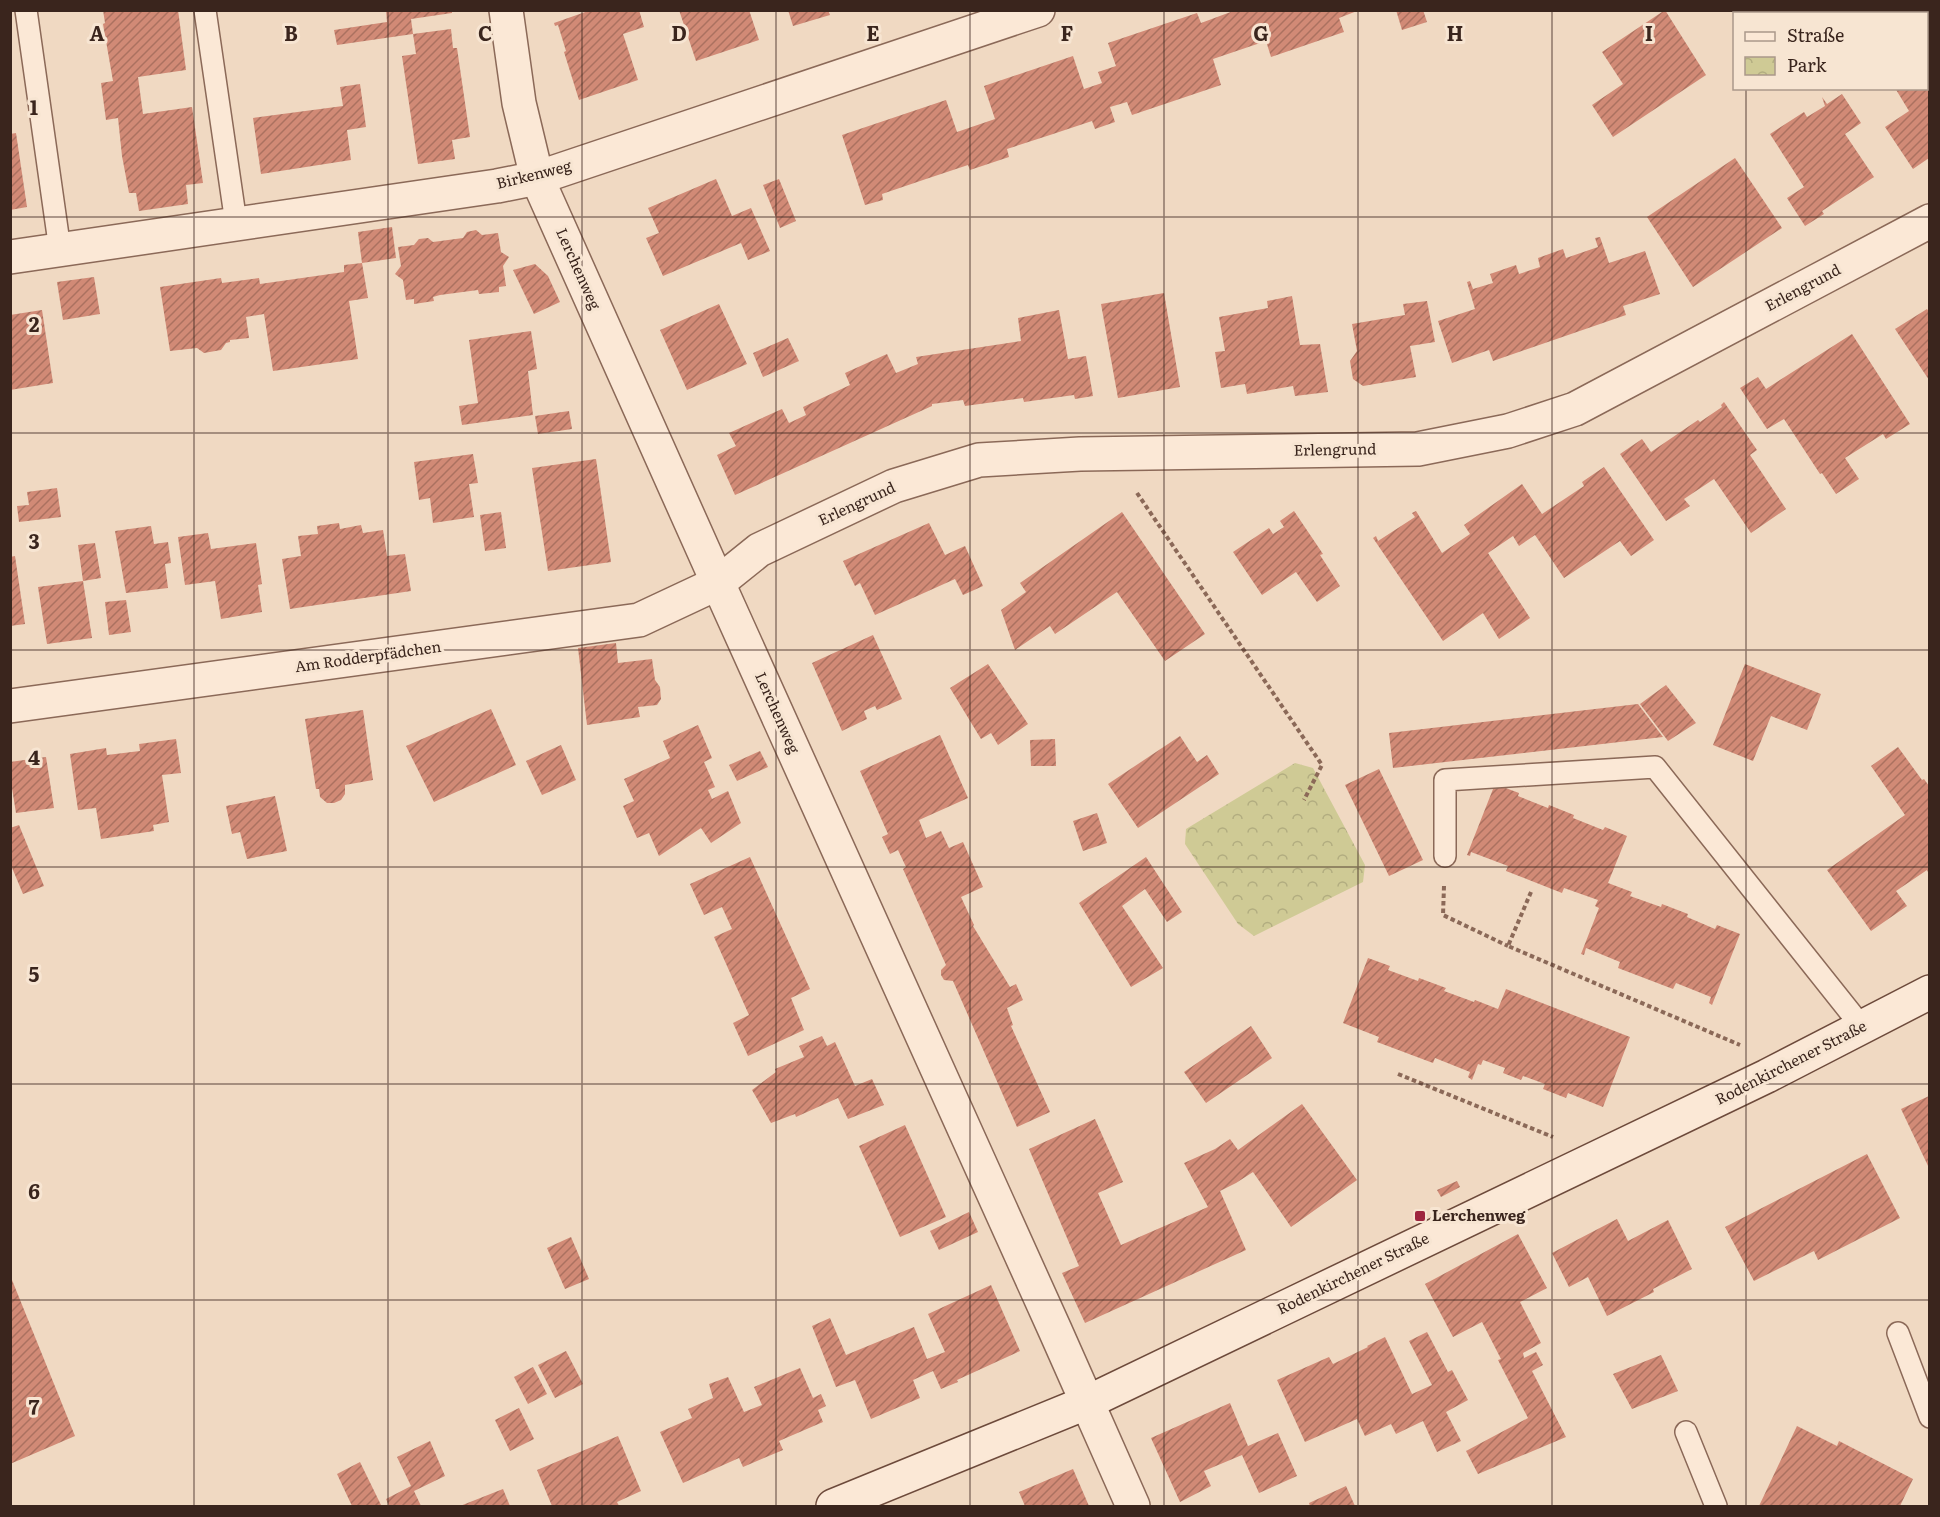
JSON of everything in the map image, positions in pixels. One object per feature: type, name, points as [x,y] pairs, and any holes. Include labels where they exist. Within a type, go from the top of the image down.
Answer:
[{"type":"street","name":"Lerchenweg","points":[[506,10],[519,103],[537,178],[1133,1506]]},
{"type":"street","name":"Birkenweg","points":[[10,257],[496,186],[537,178],[1038,10]]},
{"type":"street","name":"Erlengrund","points":[[718,583],[759,550],[894,486],[979,460],[1110,453],[1418,449],[1508,431],[1575,409],[1929,220]]},
{"type":"street","name":"Am Rodderpfädchen","points":[[10,706],[639,620],[718,583]]},
{"type":"street","name":"Rodenkirchener Straße","points":[[833,1506],[1088,1402],[1767,1076],[1929,992]]},
{"type":"lane","points":[[26,10],[60,250]]},
{"type":"lane","points":[[205,10],[236,223]]},
{"type":"lane","points":[[1445,856],[1445,780],[1655,767],[1862,1027]]},
{"type":"lane","points":[[1898,1333],[1929,1417]]},
{"type":"lane","points":[[1686,1432],[1716,1506]]},
{"type":"path","points":[[1110,453],[1322,765],[1304,800]]},
{"type":"path","points":[[1445,856],[1443,915],[1508,946],[1740,1045],[1767,1076]]},
{"type":"path","points":[[1508,946],[1531,892]]},
{"type":"path","points":[[1398,1074],[1551,1136],[1581,1166]]},
{"type":"green space","points":[[1295,763],[1313,768],[1365,865],[1363,882],[1254,936],[1238,924],[1185,844],[1186,829]]},
{"type":"building","points":[[103,10],[178,10],[186,70],[138,77],[143,114],[192,107],[203,183],[186,185],[188,204],[139,211],[136,193],[129,193],[118,118],[106,120],[101,83],[113,81],[103,24],[105,23]]},
{"type":"building","points":[[386,10],[452,10],[452,13],[411,19],[413,34],[337,45],[334,30],[387,22]]},
{"type":"building","points":[[591,10],[639,10],[644,27],[623,34],[638,80],[579,100],[558,25],[555,26],[554,23]]},
{"type":"building","points":[[679,10],[749,10],[759,40],[696,61]]},
{"type":"building","points":[[788,10],[828,10],[830,15],[793,26]]},
{"type":"building","points":[[1236,10],[1357,11],[1339,18],[1344,32],[1271,57],[1266,41],[1213,59],[1221,85],[1132,115],[1127,102],[1110,107],[1115,122],[1095,129],[1092,121],[1007,149],[1009,157],[970,170],[968,165],[926,179],[882,194],[883,200],[865,205],[842,135],[946,100],[957,132],[995,119],[984,86],[1073,56],[1084,89],[1102,83],[1098,72],[1116,66],[1108,43],[1197,13],[1201,23]]},
{"type":"building","points":[[1396,10],[1423,10],[1427,22],[1402,30]]},
{"type":"building","points":[[1665,10],[1706,75],[1613,137],[1592,105],[1623,84],[1602,52]]},
{"type":"building","points":[[451,29],[453,48],[457,48],[470,137],[452,140],[455,159],[418,164],[402,56],[416,54],[413,34]]},
{"type":"building","points":[[1928,36],[1929,158],[1913,169],[1885,127],[1909,111],[1896,90],[1928,90]]},
{"type":"building","points":[[360,84],[366,127],[347,130],[351,160],[261,174],[253,118],[343,106],[340,87]]},
{"type":"building","points":[[1842,94],[1861,123],[1845,134],[1874,177],[1822,211],[1824,214],[1805,226],[1787,198],[1804,187],[1770,134],[1804,112],[1807,117],[1825,106],[1822,97],[1827,104]]},
{"type":"building","points":[[16,133],[27,207],[10,210],[10,134]]},
{"type":"building","points":[[1735,158],[1782,228],[1693,287],[1647,217]]},
{"type":"building","points":[[716,179],[732,216],[751,208],[770,251],[748,260],[741,243],[663,276],[646,238],[659,233],[648,208]]},
{"type":"building","points":[[779,179],[796,221],[780,228],[763,185]]},
{"type":"building","points":[[392,227],[396,258],[362,263],[358,232]]},
{"type":"building","points":[[476,230],[482,235],[498,233],[501,252],[509,257],[503,266],[506,286],[499,287],[499,292],[479,294],[478,290],[440,295],[433,297],[434,301],[414,304],[414,299],[406,300],[403,280],[395,274],[401,266],[398,247],[414,245],[419,239],[428,238],[433,242],[463,238],[467,232]]},
{"type":"building","points":[[1600,237],[1609,263],[1645,251],[1660,294],[1623,306],[1626,315],[1493,361],[1489,350],[1452,363],[1438,321],[1475,309],[1467,282],[1470,281],[1473,289],[1493,283],[1490,274],[1516,265],[1519,274],[1540,267],[1538,258],[1563,249],[1566,258],[1598,247],[1595,238]]},
{"type":"building","points":[[362,263],[368,298],[349,301],[358,359],[273,371],[264,314],[246,317],[249,338],[230,340],[221,350],[204,353],[197,348],[170,351],[160,287],[221,278],[222,283],[259,278],[260,284],[344,272],[344,265]]},
{"type":"building","points":[[535,264],[548,276],[560,302],[534,314],[513,270]]},
{"type":"building","points":[[94,277],[100,314],[63,320],[57,282]]},
{"type":"building","points":[[1164,293],[1180,387],[1118,398],[1101,304]]},
{"type":"building","points":[[1292,296],[1300,345],[1320,344],[1328,392],[1295,396],[1293,386],[1247,394],[1245,384],[1221,388],[1215,352],[1225,351],[1219,317],[1268,308],[1267,301]]},
{"type":"building","points":[[1427,301],[1435,342],[1410,346],[1416,377],[1363,386],[1353,379],[1350,361],[1357,351],[1352,324],[1405,315],[1403,304]]},
{"type":"building","points":[[719,304],[747,364],[687,390],[660,330]]},
{"type":"building","points":[[1927,309],[1929,312],[1929,380],[1895,329]]},
{"type":"building","points":[[42,310],[53,383],[10,390],[10,315]]},
{"type":"building","points":[[1059,310],[1068,359],[1086,356],[1093,396],[1075,399],[1074,395],[1024,402],[1023,398],[965,406],[963,400],[932,404],[932,406],[735,495],[717,455],[736,446],[729,433],[782,409],[789,423],[806,415],[803,407],[850,385],[845,373],[887,354],[896,373],[918,364],[916,357],[1021,341],[1018,318]]},
{"type":"building","points":[[531,331],[537,369],[528,371],[533,415],[462,425],[459,406],[478,403],[469,340]]},
{"type":"building","points":[[1852,334],[1910,424],[1886,439],[1883,434],[1845,458],[1859,479],[1836,494],[1784,419],[1767,429],[1740,388],[1758,377],[1766,389]]},
{"type":"building","points":[[788,338],[799,361],[763,377],[753,353]]},
{"type":"building","points":[[1724,402],[1757,450],[1750,455],[1786,509],[1751,533],[1714,479],[1684,499],[1690,506],[1666,521],[1620,454],[1642,439],[1651,452],[1698,420],[1700,422],[1722,407]]},
{"type":"building","points":[[569,411],[572,429],[538,434],[535,416]]},
{"type":"building","points":[[473,454],[478,483],[469,484],[474,517],[433,523],[430,498],[419,500],[414,462]]},
{"type":"building","points":[[596,459],[611,562],[548,571],[532,468]]},
{"type":"building","points":[[1604,467],[1654,540],[1631,556],[1620,541],[1564,578],[1535,535],[1519,546],[1513,536],[1488,553],[1530,618],[1499,639],[1483,613],[1443,641],[1373,538],[1376,536],[1378,541],[1415,517],[1412,513],[1416,511],[1442,553],[1470,534],[1464,525],[1522,484],[1542,514],[1584,486],[1582,482]]},
{"type":"building","points":[[57,488],[61,517],[19,522],[17,506],[29,505],[27,492]]},
{"type":"building","points":[[1294,511],[1323,554],[1320,555],[1340,586],[1317,602],[1296,572],[1262,595],[1233,552],[1269,528],[1273,534],[1284,527],[1280,521]]},
{"type":"building","points":[[501,512],[506,548],[485,551],[480,515]]},
{"type":"building","points":[[1122,512],[1205,634],[1165,661],[1117,592],[1055,634],[1050,626],[1015,650],[1001,610],[1026,592],[1020,583]]},
{"type":"building","points":[[339,523],[340,529],[361,525],[363,533],[383,530],[387,556],[405,554],[411,591],[290,609],[282,559],[301,556],[298,536],[318,534],[317,526]]},
{"type":"building","points":[[929,523],[945,555],[965,546],[983,586],[963,595],[955,579],[875,615],[860,583],[855,586],[843,561]]},
{"type":"building","points":[[151,526],[154,544],[168,542],[171,563],[165,564],[168,588],[126,593],[115,531]]},
{"type":"building","points":[[208,533],[211,549],[256,543],[262,584],[258,585],[262,612],[221,619],[215,581],[185,585],[178,537]]},
{"type":"building","points":[[95,543],[101,578],[83,581],[78,545]]},
{"type":"building","points":[[15,556],[25,624],[10,626],[10,557]]},
{"type":"building","points":[[83,581],[92,638],[47,644],[38,587]]},
{"type":"building","points":[[126,600],[131,632],[109,635],[105,602]]},
{"type":"building","points":[[873,635],[902,699],[877,710],[875,706],[864,711],[867,719],[842,731],[812,663]]},
{"type":"building","points":[[616,643],[618,663],[652,659],[661,699],[657,705],[638,707],[640,717],[587,725],[578,648]]},
{"type":"building","points":[[988,664],[1028,724],[998,745],[991,733],[981,739],[950,688]]},
{"type":"building","points":[[1745,664],[1821,694],[1807,730],[1771,716],[1753,761],[1713,745]]},
{"type":"building","points":[[1666,685],[1696,723],[1668,741],[1640,704]]},
{"type":"building","points":[[1638,704],[1663,737],[1393,768],[1389,733]]},
{"type":"building","points":[[491,709],[516,765],[434,802],[406,746]]},
{"type":"building","points":[[363,710],[373,780],[345,785],[345,794],[341,800],[327,803],[320,797],[319,789],[316,789],[305,719]]},
{"type":"building","points":[[698,725],[712,758],[704,762],[715,787],[708,790],[712,799],[728,791],[741,823],[711,843],[701,828],[659,856],[649,833],[637,838],[623,806],[634,801],[624,779],[670,758],[663,741]]},
{"type":"building","points":[[940,735],[968,798],[919,820],[926,838],[941,831],[949,848],[963,842],[983,887],[961,897],[973,926],[1010,987],[1016,984],[1023,1000],[1007,1008],[1013,1025],[1011,1026],[1050,1112],[1017,1127],[953,981],[944,980],[941,975],[941,970],[946,965],[903,869],[906,867],[898,850],[890,854],[882,837],[888,834],[860,771]]},
{"type":"building","points":[[1180,736],[1197,762],[1207,755],[1219,774],[1138,828],[1108,784]]},
{"type":"building","points":[[176,739],[181,773],[162,775],[169,822],[153,825],[154,831],[101,839],[96,808],[78,810],[70,754],[106,748],[107,755],[140,751],[139,744]]},
{"type":"building","points":[[1055,739],[1056,766],[1031,766],[1030,740]]},
{"type":"building","points":[[561,745],[576,780],[542,795],[526,761]]},
{"type":"building","points":[[1898,747],[1929,786],[1929,874],[1927,870],[1896,891],[1907,906],[1871,931],[1827,870],[1905,815],[1871,766]]},
{"type":"building","points":[[760,751],[768,767],[737,781],[729,765]]},
{"type":"building","points":[[46,757],[54,808],[16,813],[10,762]]},
{"type":"building","points":[[1379,769],[1423,860],[1389,876],[1345,785]]},
{"type":"building","points":[[1495,784],[1548,808],[1549,805],[1574,815],[1573,818],[1603,830],[1605,827],[1627,836],[1608,883],[1632,892],[1630,896],[1661,907],[1662,904],[1688,914],[1687,917],[1715,929],[1717,925],[1740,934],[1712,1005],[1709,1003],[1711,997],[1676,983],[1673,989],[1618,968],[1620,962],[1586,948],[1584,955],[1581,954],[1599,908],[1595,906],[1598,900],[1564,888],[1562,893],[1506,871],[1508,866],[1471,852],[1470,856],[1467,855]]},
{"type":"building","points":[[275,796],[287,851],[247,859],[240,832],[232,834],[226,806]]},
{"type":"building","points":[[1097,813],[1107,843],[1083,851],[1073,821]]},
{"type":"building","points":[[19,825],[44,886],[23,894],[10,863],[10,828]]},
{"type":"building","points":[[750,857],[810,989],[791,998],[804,1030],[748,1056],[733,1023],[749,1015],[714,937],[732,929],[722,907],[704,915],[690,884]]},
{"type":"building","points":[[1146,857],[1182,912],[1167,922],[1145,889],[1122,906],[1163,968],[1131,987],[1079,903]]},
{"type":"building","points":[[1368,958],[1390,966],[1388,970],[1446,988],[1444,991],[1474,1002],[1475,1000],[1498,1009],[1506,989],[1630,1037],[1603,1107],[1568,1093],[1566,1098],[1543,1089],[1545,1084],[1523,1076],[1521,1080],[1503,1073],[1505,1068],[1483,1060],[1481,1065],[1478,1064],[1472,1080],[1468,1077],[1470,1072],[1435,1058],[1433,1063],[1377,1042],[1379,1037],[1343,1023]]},
{"type":"building","points":[[1251,1026],[1272,1058],[1206,1103],[1184,1072]]},
{"type":"building","points":[[822,1036],[827,1046],[835,1042],[855,1086],[872,1079],[884,1105],[848,1119],[838,1098],[796,1117],[795,1114],[771,1123],[752,1090],[776,1072],[775,1069],[804,1057],[799,1046]]},
{"type":"building","points":[[1929,1096],[1929,1168],[1901,1109]]},
{"type":"building","points":[[1302,1104],[1357,1180],[1291,1227],[1253,1172],[1220,1191],[1246,1250],[1085,1323],[1062,1273],[1079,1266],[1029,1149],[1095,1119],[1123,1182],[1098,1193],[1121,1245],[1208,1207],[1184,1163],[1215,1149],[1230,1139],[1238,1150]]},
{"type":"building","points":[[905,1125],[946,1217],[900,1237],[859,1146]]},
{"type":"building","points":[[1867,1154],[1900,1218],[1818,1260],[1814,1251],[1754,1281],[1725,1227]]},
{"type":"building","points":[[1457,1181],[1460,1187],[1441,1197],[1437,1190]]},
{"type":"building","points":[[969,1212],[978,1232],[939,1250],[930,1231]]},
{"type":"building","points":[[1617,1219],[1628,1241],[1668,1220],[1692,1269],[1607,1316],[1588,1277],[1569,1287],[1552,1253]]},
{"type":"building","points":[[1518,1234],[1547,1288],[1520,1302],[1541,1343],[1523,1353],[1524,1358],[1536,1352],[1543,1365],[1532,1371],[1566,1437],[1478,1474],[1466,1451],[1528,1418],[1498,1360],[1501,1359],[1482,1322],[1453,1337],[1425,1284]]},
{"type":"building","points":[[571,1237],[589,1279],[565,1289],[547,1248]]},
{"type":"building","points":[[10,1275],[75,1436],[10,1464]]},
{"type":"building","points":[[991,1285],[1020,1351],[941,1389],[933,1371],[913,1380],[920,1398],[871,1419],[855,1380],[836,1387],[812,1326],[830,1318],[846,1355],[914,1327],[927,1359],[945,1352],[928,1314]]},
{"type":"building","points":[[1427,1332],[1448,1372],[1452,1370],[1468,1400],[1446,1412],[1461,1441],[1437,1452],[1423,1421],[1396,1434],[1391,1424],[1365,1436],[1357,1419],[1305,1442],[1277,1380],[1329,1357],[1333,1364],[1385,1337],[1412,1394],[1432,1385],[1409,1341]]},
{"type":"building","points":[[566,1351],[583,1384],[555,1398],[538,1365]]},
{"type":"building","points":[[1661,1355],[1678,1391],[1632,1409],[1613,1374]]},
{"type":"building","points":[[533,1367],[547,1394],[528,1404],[514,1377]]},
{"type":"building","points":[[800,1368],[813,1398],[821,1394],[826,1406],[818,1410],[823,1422],[779,1441],[783,1450],[743,1467],[739,1458],[683,1483],[660,1432],[692,1418],[688,1409],[713,1398],[709,1384],[728,1377],[744,1412],[762,1405],[754,1387]]},
{"type":"building","points":[[1230,1403],[1248,1446],[1278,1433],[1297,1476],[1259,1493],[1242,1455],[1204,1471],[1211,1486],[1180,1502],[1151,1438]]},
{"type":"building","points":[[519,1408],[534,1439],[510,1451],[495,1420]]},
{"type":"building","points":[[1797,1426],[1837,1446],[1839,1441],[1913,1479],[1900,1506],[1759,1506]]},
{"type":"building","points":[[618,1436],[641,1491],[617,1502],[619,1506],[552,1506],[537,1470]]},
{"type":"building","points":[[430,1441],[445,1476],[414,1491],[421,1506],[389,1506],[386,1499],[411,1486],[397,1457]]},
{"type":"building","points":[[360,1462],[381,1505],[379,1506],[352,1506],[337,1474]]},
{"type":"building","points":[[1073,1469],[1089,1506],[1025,1506],[1019,1492]]},
{"type":"building","points":[[1346,1486],[1355,1506],[1310,1506],[1309,1503]]},
{"type":"building","points":[[503,1489],[510,1506],[460,1506]]},
{"type":"place","name":"Lerchenweg","points":[[1420,1216]]}]
